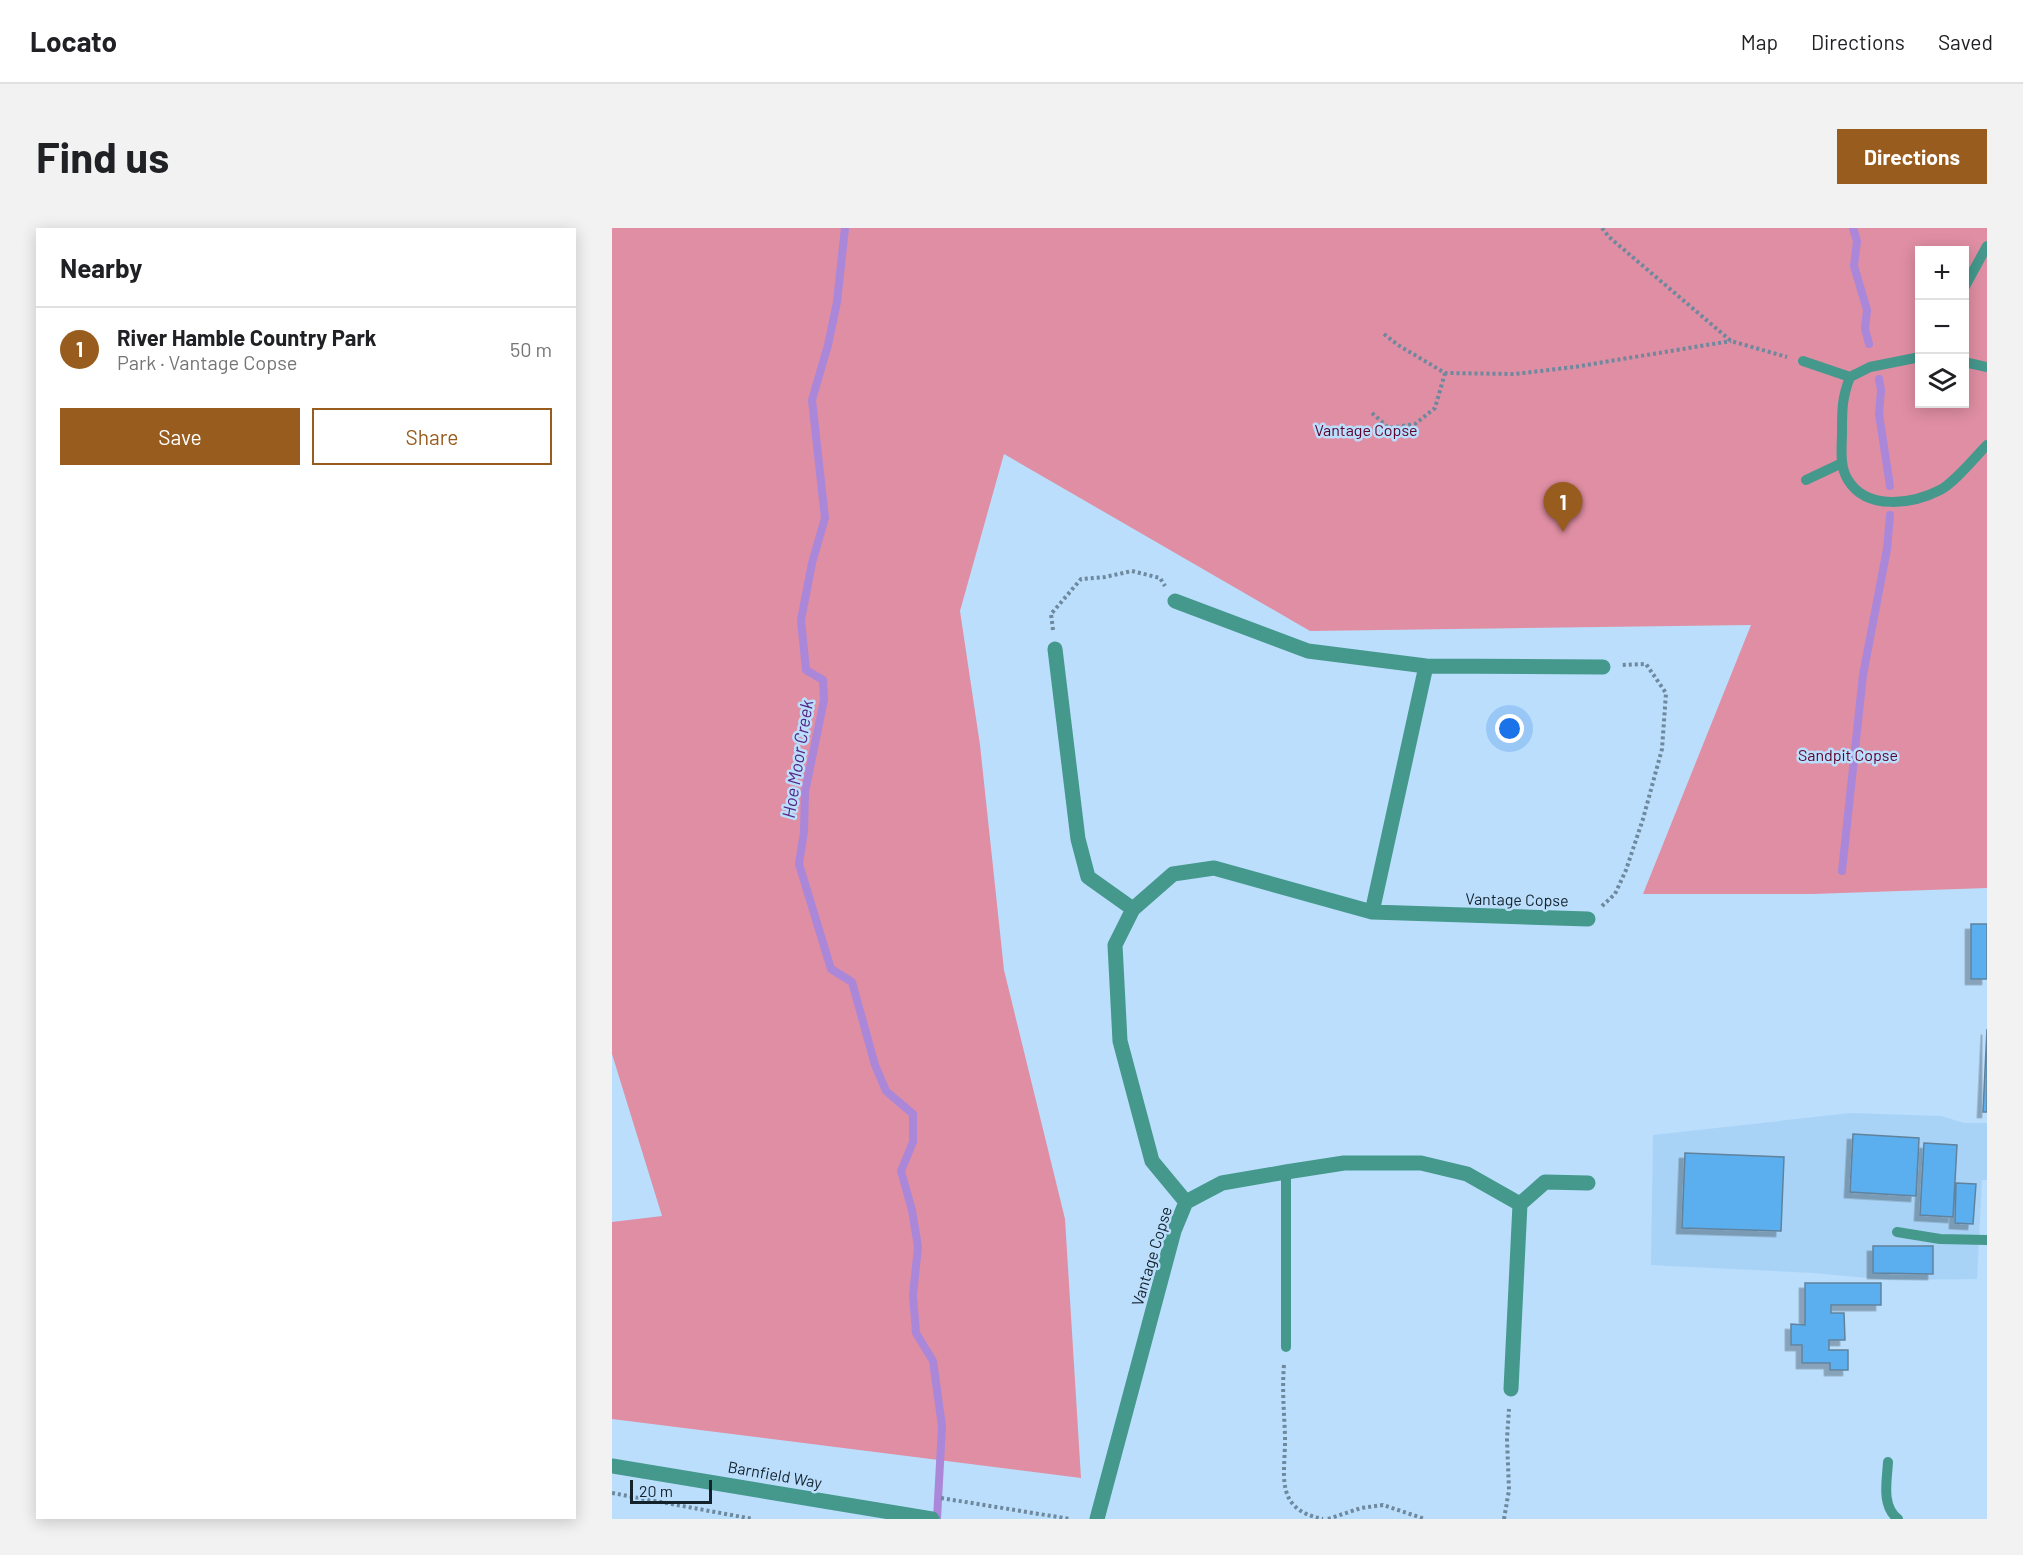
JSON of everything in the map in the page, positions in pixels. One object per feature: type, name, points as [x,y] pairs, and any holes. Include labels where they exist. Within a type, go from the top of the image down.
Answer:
[{"type":"street","points":[[1175,602],[1308,651],[1426,666],[1603,666]]},
{"type":"street","points":[[1055,649],[1078,839],[1088,877],[1133,909]]},
{"type":"street","points":[[1372,912],[1426,666]]},
{"type":"street","name":"Vantage Copse","points":[[1097,1519],[1174,1231],[1186,1202],[1152,1161],[1120,1041],[1115,945],[1133,909],[1173,874],[1214,868],[1372,912],[1588,919]]},
{"type":"street","points":[[1186,1202],[1222,1183],[1286,1172],[1344,1163],[1421,1163],[1467,1174],[1520,1204]]},
{"type":"street","points":[[1511,1389],[1520,1204],[1545,1182],[1588,1183]]},
{"type":"street","name":"Barnfield Way","points":[[612,1466],[932,1519]]},
{"type":"lane","points":[[1969,280],[1987,246]]},
{"type":"lane","points":[[1915,358],[1870,367],[1850,377],[1842,395],[1842,463],[1848,481],[1865,496],[1889,503],[1916,500],[1942,489],[1987,445]]},
{"type":"lane","points":[[1803,361],[1850,377]]},
{"type":"lane","points":[[1969,363],[1987,367]]},
{"type":"lane","points":[[1806,480],[1842,463]]},
{"type":"lane","points":[[1286,1172],[1286,1347]]},
{"type":"lane","points":[[1897,1232],[1940,1239],[1987,1240]]},
{"type":"lane","points":[[1887,1462],[1887,1500],[1893,1515],[1898,1519]]},
{"type":"path","points":[[1602,228],[1609,237],[1731,341],[1803,361]]},
{"type":"path","points":[[1384,334],[1445,373],[1515,374],[1574,367],[1731,341]]},
{"type":"path","points":[[1372,413],[1389,429],[1414,424],[1436,408],[1445,373]]},
{"type":"path","points":[[1055,649],[1051,614],[1082,579],[1106,577],[1132,571],[1160,578],[1175,602]]},
{"type":"path","points":[[1588,919],[1615,894],[1626,870],[1662,749],[1666,693],[1646,664],[1603,666]]},
{"type":"path","points":[[1286,1347],[1282,1390],[1285,1435],[1283,1483],[1298,1511],[1323,1519]]},
{"type":"path","points":[[1504,1519],[1509,1490],[1507,1439],[1511,1389]]},
{"type":"path","points":[[612,1493],[753,1519]]},
{"type":"path","points":[[1328,1519],[1361,1508],[1383,1504],[1425,1519]]},
{"type":"shaded area","points":[[1851,1113],[1941,1116],[1964,1123],[1987,1123],[1987,1180],[1982,1180],[1977,1279],[1890,1280],[1813,1273],[1651,1265],[1653,1135]]},
{"type":"green space","name":"Sandpit Copse","points":[[612,228],[1987,228],[1987,888],[1812,894],[1643,894],[1751,625],[1310,631],[1004,454],[960,611],[980,745],[1004,970],[1065,1219],[1081,1478],[612,1419],[612,1222],[662,1216],[612,1054]]},
{"type":"building","points":[[1971,924],[1987,924],[1987,979],[1971,979]]},
{"type":"building","points":[[1987,1029],[1987,1112],[1983,1112]]},
{"type":"building","points":[[1853,1134],[1919,1138],[1916,1196],[1850,1192]]},
{"type":"building","points":[[1924,1143],[1957,1145],[1953,1217],[1920,1215]]},
{"type":"building","points":[[1685,1153],[1784,1157],[1781,1231],[1682,1228]]},
{"type":"building","points":[[1956,1183],[1976,1184],[1973,1224],[1955,1223]]},
{"type":"building","points":[[1873,1246],[1933,1246],[1933,1274],[1873,1273]]},
{"type":"building","points":[[1805,1283],[1881,1283],[1881,1305],[1831,1305],[1831,1313],[1844,1313],[1845,1340],[1829,1340],[1829,1350],[1848,1350],[1848,1370],[1830,1370],[1830,1363],[1802,1363],[1802,1345],[1791,1345],[1791,1324],[1805,1325]]},
{"type":"waterway","name":"Hoe Moor Creek","points":[[845,228],[837,302],[828,345],[812,400],[825,518],[812,563],[801,620],[806,670],[823,680],[824,700],[805,792],[804,832],[799,864],[831,969],[852,982],[875,1065],[886,1091],[913,1114],[913,1142],[901,1171],[912,1210],[918,1247],[913,1295],[916,1333],[933,1361],[942,1426],[937,1519]]},
{"type":"waterway","points":[[1853,228],[1857,241],[1854,266],[1867,310],[1865,329],[1869,344]]},
{"type":"waterway","points":[[1879,379],[1881,390],[1879,414],[1890,486]]},
{"type":"waterway","points":[[1842,871],[1863,675],[1887,549],[1890,515]]},
{"type":"place","name":"River Hamble Country Park","points":[[1563,532]]}]
